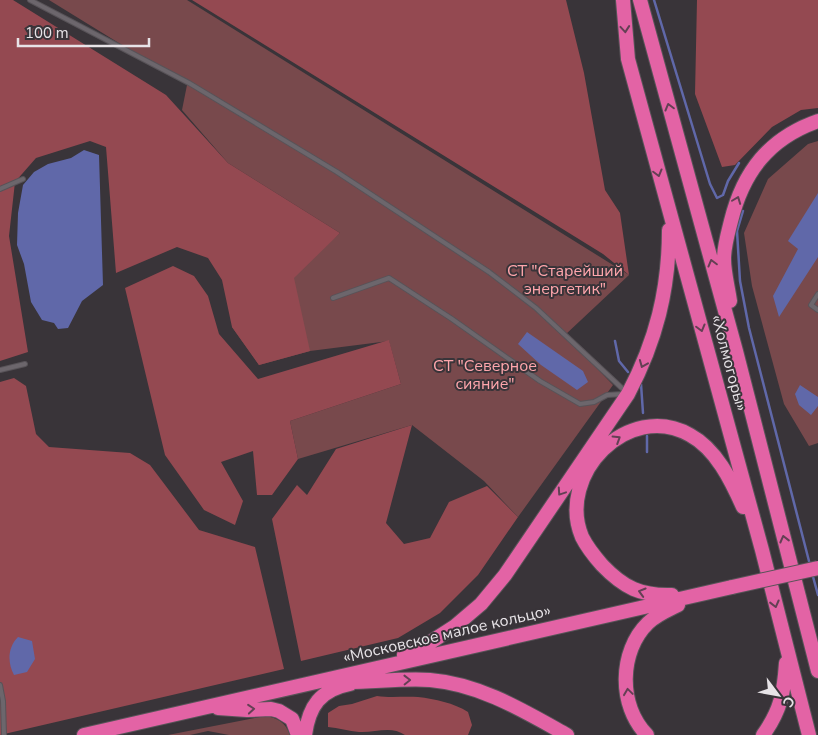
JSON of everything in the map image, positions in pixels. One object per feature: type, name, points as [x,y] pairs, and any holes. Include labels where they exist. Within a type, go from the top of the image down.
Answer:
[{"type":"highway","name":"«Холмогоры»","points":[[623,0],[628,58],[762,550],[809,735]]},
{"type":"highway","name":"«Холмогоры»","points":[[640,0],[736,351],[818,671]]},
{"type":"highway","points":[[736,351],[724,258],[735,204],[744,182],[759,160],[776,143],[795,130],[818,122]]},
{"type":"highway","points":[[373,669],[423,647],[454,627],[481,604],[505,575],[628,394],[642,368],[663,300],[669,263],[670,214]]},
{"type":"highway","points":[[704,594],[657,596],[641,593],[626,586],[612,575],[596,558],[583,538],[578,520],[578,494],[582,481],[598,454],[614,439],[633,429],[653,426],[672,428],[690,434],[706,447],[730,480],[762,550]]},
{"type":"highway","name":"«Московское малое кольцо»","points":[[84,735],[818,568]]},
{"type":"highway","points":[[647,735],[632,713],[627,692],[626,672],[629,654],[636,638],[653,618],[704,594]]},
{"type":"highway","points":[[804,615],[818,645]]},
{"type":"highway","points":[[763,735],[773,721],[782,699],[787,652]]},
{"type":"highway","points":[[315,682],[358,683],[430,680],[464,686],[513,705],[567,735]]},
{"type":"highway","points":[[305,735],[310,715],[320,698],[335,688],[358,683]]},
{"type":"highway","points":[[202,707],[247,710],[266,708],[279,711],[292,719],[298,735]]},
{"type":"lane","points":[[30,0],[189,83],[337,172],[489,272],[536,308],[628,394]]},
{"type":"lane","points":[[0,189],[23,180]]},
{"type":"lane","points":[[333,298],[389,278],[452,319],[540,381],[580,404],[594,402],[607,395],[628,394]]},
{"type":"lane","points":[[818,294],[811,305],[818,310]]},
{"type":"lane","points":[[0,370],[25,364]]},
{"type":"lane","points":[[0,685],[3,701],[4,735]]},
{"type":"green space","name":"СТ \"Северное сияние\"","points":[[49,0],[187,0],[629,275],[565,335],[613,385],[518,517],[484,481],[412,425],[298,459],[290,421],[401,384],[389,341],[310,351],[259,365],[232,327],[340,233],[228,163],[182,110],[187,85]]},
{"type":"green space","points":[[818,141],[818,443],[809,446],[784,404],[752,286],[744,233],[768,179],[808,144]]},
{"type":"green space","points":[[265,716],[280,721],[290,735],[229,735],[208,731],[190,735],[168,735]]},
{"type":"shaded area","points":[[0,0],[13,0],[166,95],[228,163],[340,233],[294,278],[310,351],[259,365],[232,327],[222,280],[208,258],[177,247],[116,273],[106,147],[90,141],[36,158],[15,182],[9,236],[28,352],[0,361]]},
{"type":"shaded area","points":[[192,0],[566,0],[584,73],[605,190],[620,213],[629,275],[603,254]]},
{"type":"shaded area","points":[[697,0],[818,0],[818,108],[801,110],[772,127],[735,165],[722,167],[695,94]]},
{"type":"shaded area","points":[[173,266],[194,276],[208,296],[219,334],[258,379],[389,340],[401,384],[290,421],[298,459],[272,495],[257,495],[253,451],[221,462],[243,501],[235,525],[204,510],[165,455],[125,288]]},
{"type":"shaded area","points":[[14,378],[26,386],[36,434],[49,447],[130,453],[150,465],[199,530],[255,547],[284,669],[0,735],[0,382]]},
{"type":"shaded area","points":[[412,425],[386,523],[404,544],[430,538],[449,502],[487,486],[518,517],[478,575],[440,613],[398,638],[301,661],[272,519],[297,485],[307,495],[336,449]]},
{"type":"shaded area","points":[[377,696],[418,697],[444,702],[468,712],[472,725],[468,735],[405,735],[394,730],[359,732],[328,727],[328,713],[339,706]]},
{"type":"water","points":[[84,150],[99,155],[103,285],[82,301],[68,328],[58,329],[54,323],[42,320],[31,302],[24,264],[17,245],[18,213],[23,185],[34,172],[48,164],[71,158]]},
{"type":"water","points":[[818,193],[818,257],[779,317],[773,296],[798,249],[788,241]]},
{"type":"water","points":[[527,332],[583,371],[588,382],[577,390],[541,365],[518,344]]},
{"type":"water","points":[[800,385],[818,397],[818,406],[811,415],[799,405],[795,394]]},
{"type":"water","points":[[18,637],[32,641],[35,659],[27,672],[14,675],[10,665],[10,650]]},
{"type":"waterway","points":[[654,0],[710,184],[717,198],[723,195],[728,181],[739,163]]},
{"type":"waterway","points":[[743,211],[737,231],[740,281],[749,328],[810,565]]},
{"type":"waterway","points":[[615,341],[619,361],[628,372]]},
{"type":"waterway","points":[[641,384],[643,413]]},
{"type":"waterway","points":[[647,436],[647,452]]},
{"type":"waterway","points":[[812,573],[818,595]]},
{"type":"park label","name":"СТ \"Старейший энергетик\"","points":[[565,280]]}]
